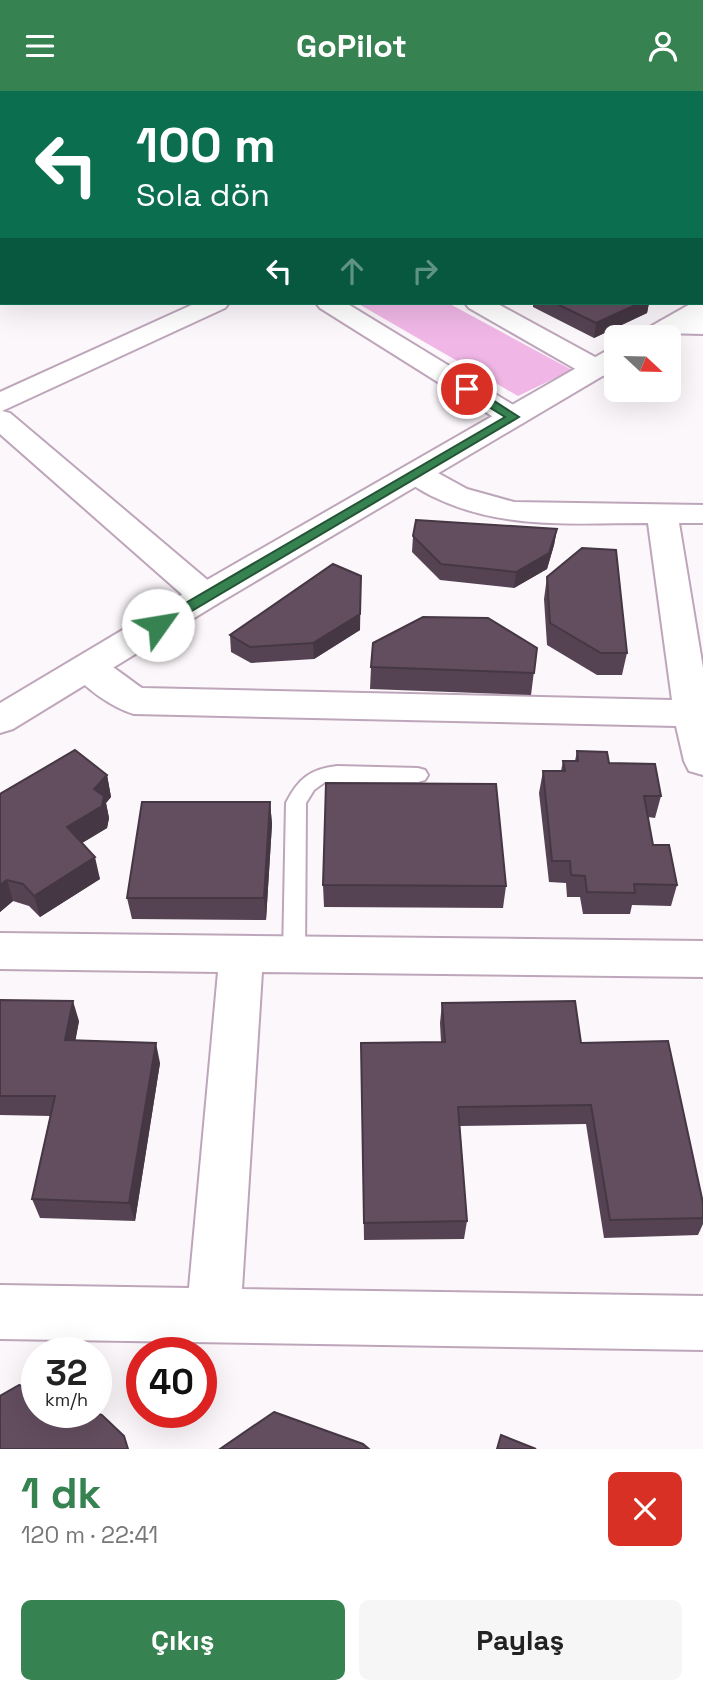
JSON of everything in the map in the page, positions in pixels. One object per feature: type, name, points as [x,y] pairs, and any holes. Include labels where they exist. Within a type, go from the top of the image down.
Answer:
[{"type":"street","points":[[0,403],[212,305]]},
{"type":"street","points":[[332,305],[513,417]]},
{"type":"street","points":[[482,305],[604,362]]},
{"type":"street","points":[[671,325],[703,307]]},
{"type":"street","points":[[681,329],[703,326]]},
{"type":"street","points":[[0,720],[205,596],[604,364]]},
{"type":"street","points":[[0,419],[205,596]]},
{"type":"street","points":[[416,473],[465,500],[507,511],[530,514],[703,514]]},
{"type":"street","points":[[662,514],[692,713],[703,761]]},
{"type":"street","points":[[88,668],[134,701],[692,713]]},
{"type":"street","points":[[0,951],[703,959]]},
{"type":"street","points":[[213,1316],[240,955]]},
{"type":"street","points":[[0,1312],[703,1323]]},
{"type":"lane","points":[[294,956],[296,803],[300,792],[324,774],[418,775]]},
{"type":"shaded area","points":[[360,305],[452,305],[572,370],[518,396]]},
{"type":"building","points":[[559,305],[636,305],[596,323]]},
{"type":"building","points":[[416,520],[557,529],[549,553],[516,572],[441,564],[413,536]]},
{"type":"building","points":[[582,548],[616,550],[627,653],[601,653],[550,623],[547,577]]},
{"type":"building","points":[[333,564],[361,576],[360,614],[313,643],[250,647],[230,635]]},
{"type":"building","points":[[423,617],[488,618],[537,648],[534,673],[371,667],[373,643]]},
{"type":"building","points":[[75,750],[107,775],[94,789],[104,796],[102,806],[67,827],[95,857],[34,896],[23,884],[7,880],[0,885],[0,794]]},
{"type":"building","points":[[577,751],[607,752],[609,763],[655,764],[661,796],[644,796],[653,845],[669,845],[677,885],[634,884],[635,893],[587,892],[585,876],[571,875],[570,861],[552,861],[543,771],[565,771],[563,761],[578,761]]},
{"type":"building","points":[[326,783],[496,784],[506,886],[323,885]]},
{"type":"building","points":[[142,802],[270,802],[264,898],[127,898]]},
{"type":"building","points":[[0,1000],[73,1001],[65,1040],[156,1043],[129,1203],[32,1199],[55,1096],[0,1096]]},
{"type":"building","points":[[575,1001],[581,1043],[668,1041],[703,1203],[703,1218],[610,1220],[591,1105],[458,1107],[467,1221],[364,1223],[361,1043],[445,1042],[442,1003]]},
{"type":"building","points":[[21,1386],[21,1428],[112,1428],[112,1425],[124,1436],[128,1449],[0,1449],[0,1396]]},
{"type":"building","points":[[274,1412],[363,1444],[369,1449],[220,1449]]},
{"type":"building","points":[[501,1435],[536,1449],[497,1449]]},
{"type":"route","points":[[158,625],[513,417],[467,389]]}]
